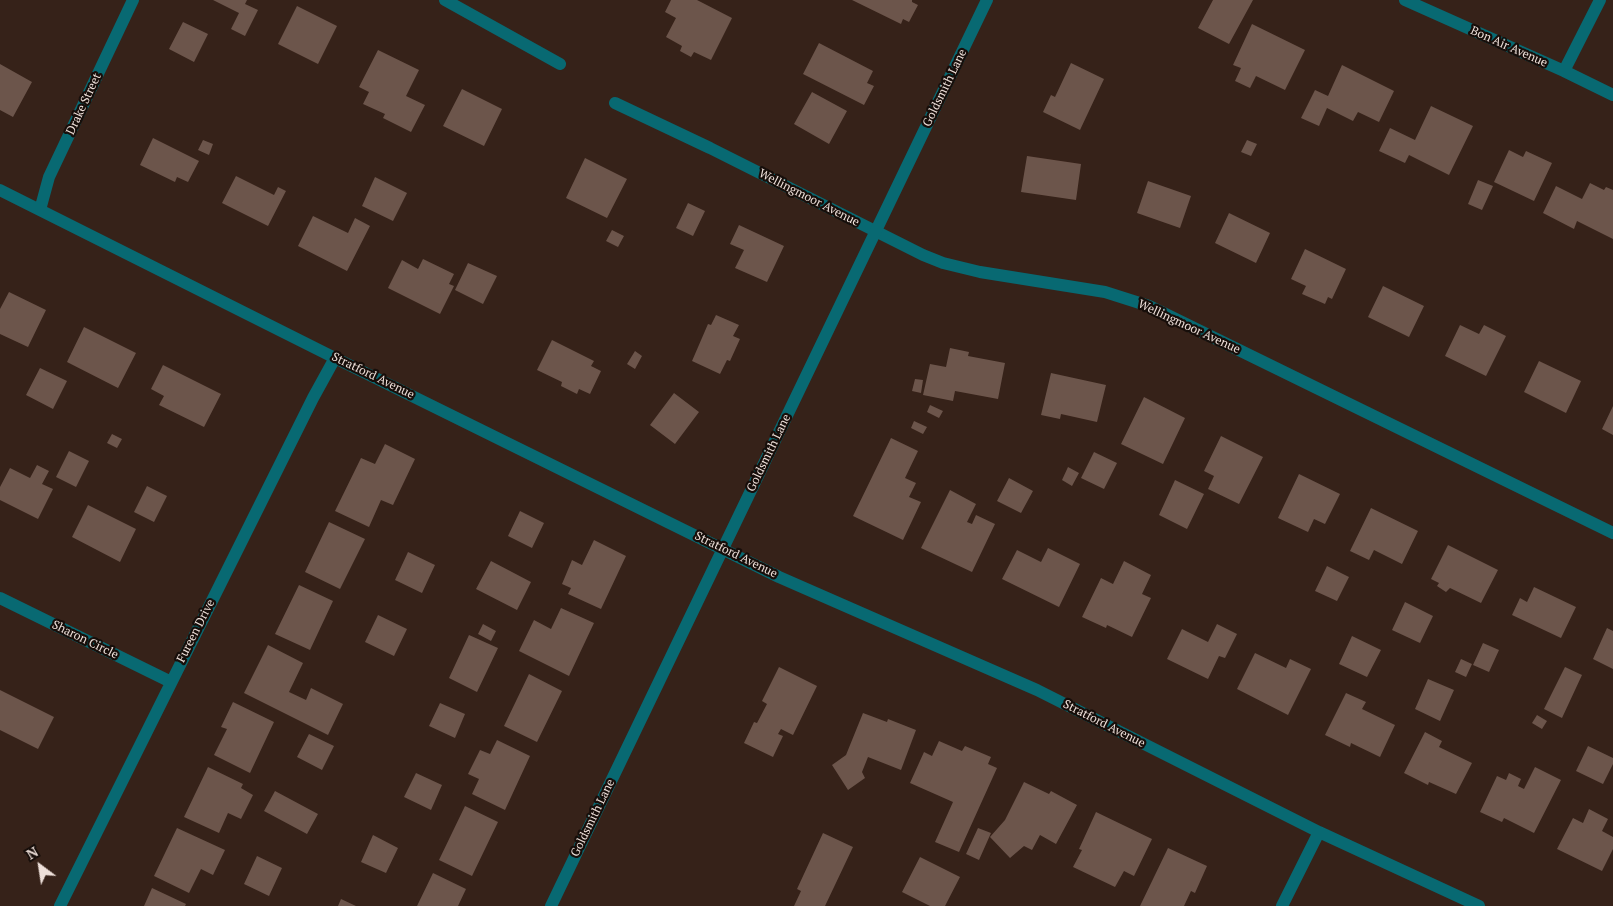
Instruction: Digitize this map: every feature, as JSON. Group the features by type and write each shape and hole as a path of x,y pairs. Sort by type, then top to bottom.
{"street":[{"name":"Drake Street","path":"40,210 50,177 133,0"},
{"path":"445,0 560,64"},
{"name":"Goldsmith Lane","path":"551,906 987,0"},
{"name":"Bon Air Avenue","path":"1405,0 1564,70 1613,95"},
{"path":"1564,70 1600,0"},
{"name":"Wellingmoor Avenue","path":"615,103 710,148 923,255 943,263 980,272 1105,292 1148,306 1613,533"},
{"name":"Stratford Avenue","path":"0,190 335,358 724,548 779,577 1037,690 1319,832 1479,906"},
{"name":"Fureen Drive","path":"60,906 313,398 335,358"},
{"name":"Sharon Circle","path":"0,598 171,682"},
{"path":"1282,906 1319,832"}],"building":[{"path":"213,0 247,0 245,4 258,10 245,36 231,29 239,13"},
{"path":"671,0 697,0 732,18 711,60 694,52 691,57 680,51 682,46 666,37 676,18 665,12"},
{"path":"852,0 912,0 912,2 918,5 909,22 903,19 901,24"},
{"path":"1213,0 1253,0 1229,44 1198,28"},
{"path":"297,6 337,26 318,64 278,44"},
{"path":"183,22 208,34 194,62 169,49"},
{"path":"1252,24 1305,50 1285,90 1256,76 1250,88 1235,81 1241,68 1233,65"},
{"path":"819,43 873,71 867,83 874,86 864,105 803,74"},
{"path":"378,50 419,70 406,96 425,105 411,132 383,118 385,114 363,104 369,92 359,87"},
{"path":"1071,63 1104,79 1080,130 1043,112 1051,95 1055,97"},
{"path":"0,64 32,82 13,117 0,110"},
{"path":"1342,65 1394,91 1379,122 1358,112 1353,121 1327,108 1319,126 1301,118 1315,90 1328,96"},
{"path":"462,89 502,109 484,146 443,126"},
{"path":"812,92 847,111 829,144 794,124"},
{"path":"1431,106 1473,126 1449,175 1409,155 1405,163 1379,151 1390,128 1415,140"},
{"path":"153,138 199,161 188,182 177,177 175,182 140,165"},
{"path":"203,140 213,144 209,155 198,150"},
{"path":"1247,140 1257,144 1251,156 1241,152"},
{"path":"1509,150 1523,157 1526,151 1552,163 1534,201 1494,182"},
{"path":"1027,156 1081,164 1076,200 1021,192"},
{"path":"585,158 627,179 607,218 566,198"},
{"path":"236,176 274,195 278,187 286,191 268,226 222,203"},
{"path":"375,177 407,193 393,221 362,206"},
{"path":"1478,180 1493,186 1482,210 1468,204"},
{"path":"1148,181 1191,196 1180,228 1137,213"},
{"path":"1590,183 1604,190 1606,187 1613,190 1613,239 1577,221 1574,229 1543,213 1556,186 1582,199"},
{"path":"688,203 705,211 693,236 676,228"},
{"path":"1229,213 1270,233 1256,263 1215,243"},
{"path":"313,216 348,233 355,218 370,226 347,271 298,246"},
{"path":"739,225 784,246 767,282 735,268 744,250 730,244"},
{"path":"612,230 624,236 618,247 606,241"},
{"path":"1305,249 1346,269 1332,299 1328,297 1325,304 1302,294 1306,286 1291,279"},
{"path":"423,259 454,274 449,284 454,286 440,314 388,288 402,260 418,269"},
{"path":"468,263 497,276 483,304 455,290"},
{"path":"1383,286 1424,306 1409,337 1368,317"},
{"path":"9,292 46,310 28,347 0,334 0,309"},
{"path":"716,315 739,325 733,336 740,339 730,361 727,360 720,374 692,361 708,324 711,325"},
{"path":"1460,325 1479,334 1484,325 1506,336 1486,376 1445,356"},
{"path":"84,327 136,353 118,388 67,362"},
{"path":"552,340 594,361 591,366 601,371 590,394 579,389 577,394 561,386 562,382 537,370"},
{"path":"950,348 969,352 968,356 1005,363 998,399 955,391 953,401 923,395 930,364 946,367"},
{"path":"635,351 642,356 635,369 627,364"},
{"path":"1539,361 1581,381 1566,413 1524,392"},
{"path":"163,365 221,394 204,427 159,405 164,396 151,389"},
{"path":"40,368 67,381 53,409 26,395"},
{"path":"1051,373 1106,385 1097,422 1061,414 1060,419 1041,415"},
{"path":"915,379 923,380 921,393 912,391"},
{"path":"674,393 699,412 675,444 650,425"},
{"path":"1144,397 1185,418 1163,464 1121,444"},
{"path":"930,405 943,411 939,418 927,412"},
{"path":"1613,406 1613,435 1602,429"},
{"path":"914,421 927,427 923,434 911,428"},
{"path":"112,434 122,439 117,448 107,443"},
{"path":"1221,436 1263,457 1239,504 1208,489 1214,476 1204,471"},
{"path":"891,438 918,451 905,478 916,483 909,497 921,502 903,540 853,516"},
{"path":"385,444 415,459 393,505 381,500 369,527 335,511 361,458 375,464"},
{"path":"69,451 89,461 76,487 56,477"},
{"path":"1094,452 1117,463 1104,489 1081,478"},
{"path":"37,465 49,471 42,484 53,489 38,519 0,500 0,487 10,468 30,478"},
{"path":"1068,467 1079,473 1072,486 1062,480"},
{"path":"1299,474 1340,494 1325,524 1314,519 1308,532 1278,518"},
{"path":"1009,478 1033,491 1021,513 997,501"},
{"path":"1175,480 1204,494 1187,529 1159,515"},
{"path":"147,486 167,496 154,522 134,512"},
{"path":"950,490 976,504 967,522 972,524 976,515 995,524 972,572 921,548"},
{"path":"88,505 136,529 120,562 72,537"},
{"path":"1371,508 1418,531 1402,564 1374,550 1369,560 1350,551"},
{"path":"520,511 544,523 532,548 508,536"},
{"path":"329,522 365,539 340,589 305,572"},
{"path":"594,540 626,556 601,609 568,594 571,588 562,584 572,560 582,565"},
{"path":"1448,545 1498,570 1481,603 1450,588 1446,592 1437,586 1439,583 1431,579"},
{"path":"1048,548 1080,564 1059,607 1002,579 1017,550 1041,562"},
{"path":"408,552 435,565 422,593 395,580"},
{"path":"491,561 531,582 517,610 476,589"},
{"path":"1124,561 1151,575 1142,594 1151,598 1132,637 1107,625 1106,628 1082,617 1101,578 1113,584"},
{"path":"1327,566 1349,577 1337,601 1315,591"},
{"path":"299,585 333,601 310,650 275,634"},
{"path":"1534,587 1576,607 1561,638 1512,615 1520,598 1527,602"},
{"path":"1405,602 1433,616 1420,643 1392,630"},
{"path":"561,608 594,623 569,676 519,651 534,620 551,629"},
{"path":"378,615 407,629 394,656 365,642"},
{"path":"483,624 496,631 491,641 478,634"},
{"path":"1217,624 1237,634 1225,658 1219,656 1208,679 1167,659 1182,629 1208,642"},
{"path":"1607,628 1613,631 1613,669 1593,659"},
{"path":"469,635 498,648 477,692 449,678"},
{"path":"1352,636 1381,650 1367,677 1339,664"},
{"path":"1483,643 1499,650 1489,672 1473,665"},
{"path":"268,645 303,663 289,692 306,700 311,688 343,704 328,735 244,693"},
{"path":"1255,653 1286,668 1290,659 1311,669 1288,715 1237,689"},
{"path":"1461,659 1472,664 1466,677 1455,672"},
{"path":"779,667 817,686 793,735 781,729 778,734 783,736 773,757 744,743 754,722 757,723 767,704 762,701"},
{"path":"1565,667 1582,675 1562,718 1544,709"},
{"path":"529,674 562,691 537,742 504,726"},
{"path":"1428,679 1454,690 1440,721 1415,709"},
{"path":"0,690 54,717 38,749 0,730"},
{"path":"1346,693 1366,702 1362,709 1395,725 1380,757 1351,743 1350,747 1325,735"},
{"path":"233,702 274,722 250,773 214,755 227,729 221,727"},
{"path":"440,703 465,714 455,738 429,726"},
{"path":"863,713 887,722 888,719 916,730 901,770 868,757 862,772 865,778 848,790 832,765 846,755"},
{"path":"1537,715 1547,721 1542,729 1532,723"},
{"path":"1425,732 1442,741 1439,747 1472,763 1456,794 1429,782 1428,785 1404,773"},
{"path":"309,734 334,746 322,770 297,757"},
{"path":"497,740 530,756 505,810 472,794 479,779 468,774 480,750 490,754"},
{"path":"939,741 962,751 965,746 991,757 988,764 997,768 959,852 935,842 953,802 910,783 924,752 932,756"},
{"path":"1588,746 1613,758 1613,764 1603,784 1576,771"},
{"path":"208,767 243,784 241,788 253,795 241,819 228,813 219,833 184,817"},
{"path":"1535,767 1561,780 1534,833 1504,818 1502,822 1480,812 1497,776 1506,780 1509,773 1521,779 1518,786 1524,789"},
{"path":"416,773 442,785 431,810 404,797"},
{"path":"1024,782 1049,794 1051,791 1077,805 1056,844 1040,835 1032,850 1024,846 1010,858 990,837 1005,820"},
{"path":"275,791 318,814 307,834 264,811"},
{"path":"465,806 498,822 472,876 439,860"},
{"path":"1589,809 1608,819 1602,831 1613,837 1613,849 1602,871 1557,849 1573,818 1583,823"},
{"path":"1096,812 1152,839 1134,876 1124,871 1115,887 1073,867 1082,850 1079,849"},
{"path":"177,828 225,850 213,875 201,869 189,893 154,876"},
{"path":"978,828 991,833 979,860 966,854"},
{"path":"823,833 853,847 825,906 794,906 801,891 797,889"},
{"path":"373,835 398,848 386,873 361,862"},
{"path":"1168,848 1207,866 1195,893 1191,891 1184,906 1140,906"},
{"path":"257,856 282,868 269,896 244,884"},
{"path":"920,857 960,877 945,906 930,906 902,892"},
{"path":"433,873 466,889 458,906 417,906"},
{"path":"152,888 186,904 185,906 144,906"},
{"path":"341,899 356,906 338,906"}]}
